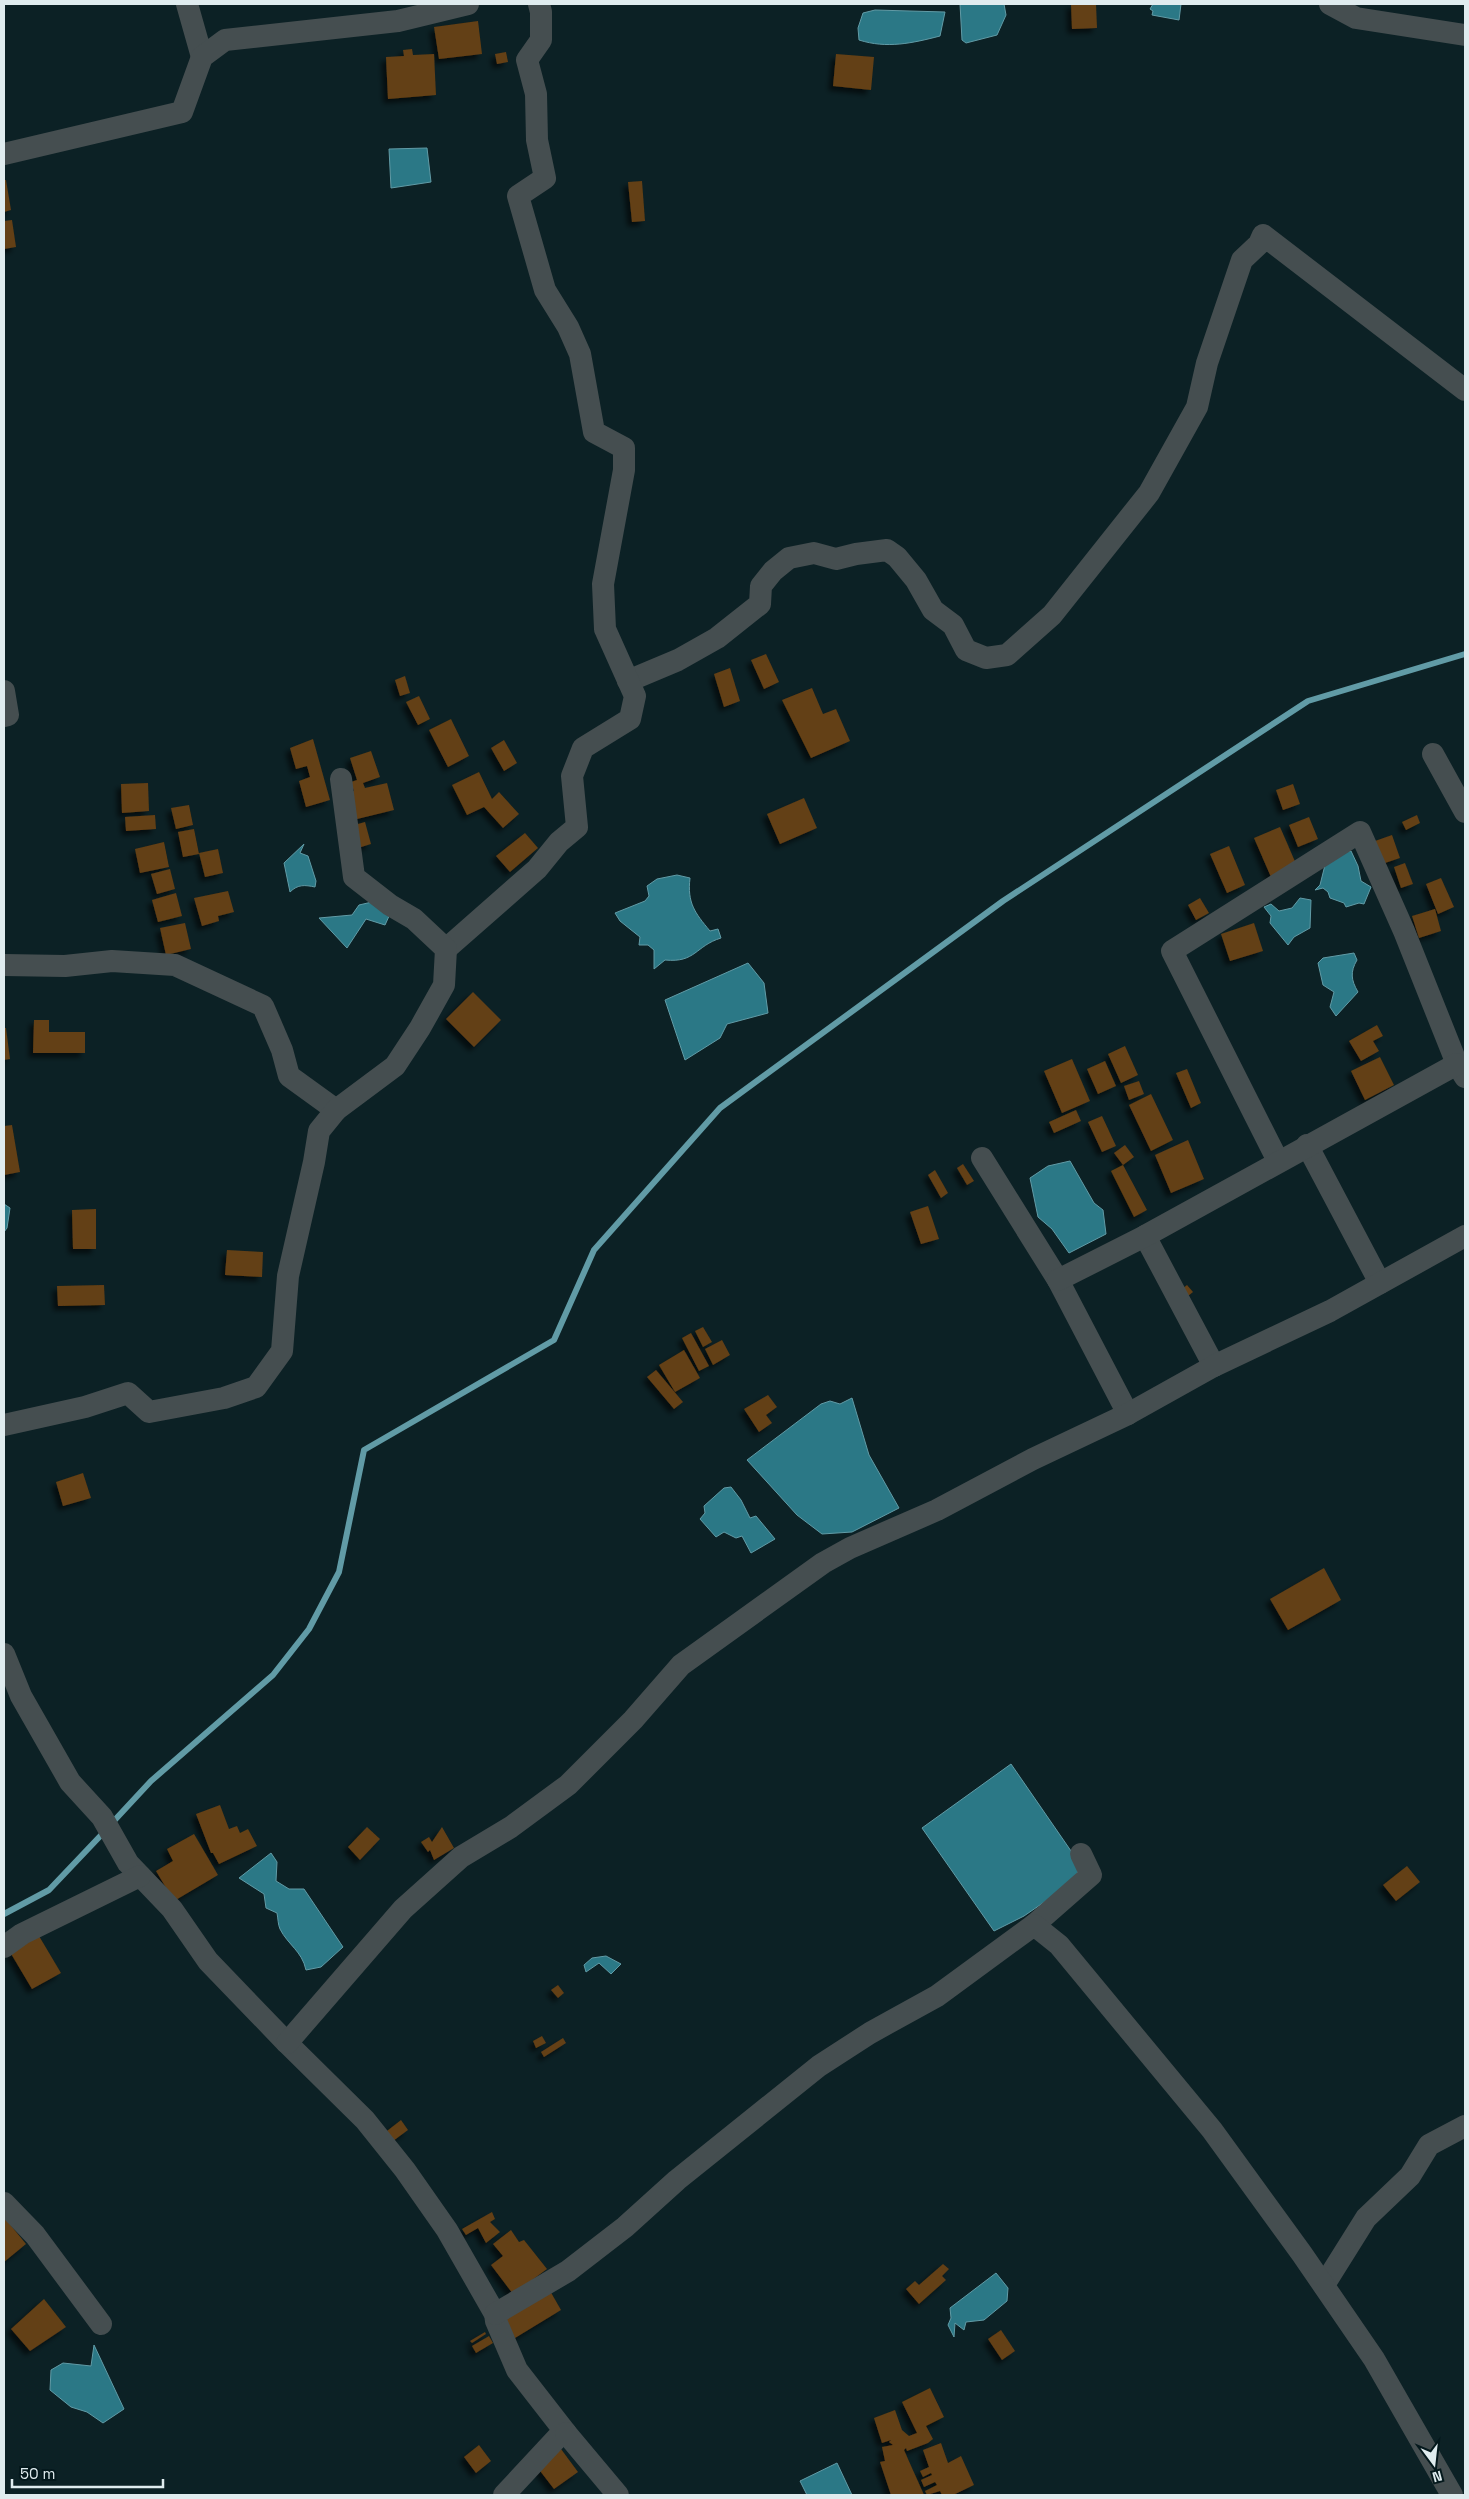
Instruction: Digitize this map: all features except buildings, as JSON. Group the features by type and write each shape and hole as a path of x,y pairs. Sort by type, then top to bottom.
{"street":[{"path":"187,4 202,57"},
{"path":"4,154 182,112 202,57 225,40 398,21 468,4"},
{"path":"4,1425 85,1407 128,1393 149,1412 224,1398 256,1387 282,1351 288,1276 319,1131 336,1110 395,1066 420,1028 444,985 446,949 537,869 559,842 577,827 572,776 583,748 630,719 635,696 605,629 603,584 624,470 624,448 594,432 580,354 568,327 545,290 518,196 545,178 537,140 536,94 527,60 541,40 541,12 539,4"},
{"path":"1330,4 1356,18 1465,35"},
{"path":"628,681 678,660 717,638 760,604 762,586 773,571 789,558 814,553 836,559 887,550 897,557 916,580 933,610 953,626 966,650 986,658 1007,655 1052,615 1149,493 1198,408 1207,363 1242,260 1259,244 1263,235 1465,390"},
{"path":"4,691 8,715 4,716"},
{"path":"1434,754 1465,812"},
{"path":"341,779 354,877 390,905 414,919 446,949"},
{"path":"1058,1280 1145,1236 1307,1145 1461,1071 1404,931 1360,832 1172,952 1278,1161"},
{"path":"4,966 65,966 112,961 175,965 263,1006 282,1050 289,1076 336,1110"},
{"path":"1307,1145 1380,1283"},
{"path":"982,1158 1058,1280 1128,1414"},
{"path":"1145,1236 1214,1366"},
{"path":"287,2044 403,1909 461,1857 510,1827 568,1785 634,1720 681,1665 743,1618 823,1563 850,1548 936,1510 1033,1459 1128,1414 1214,1366 1330,1311 1465,1236"},
{"path":"4,1654 21,1696 70,1782 102,1817 128,1864 172,1909 208,1961 287,2044 366,2120 405,2170 447,2230 495,2314 496,2321 517,2370 618,2495"},
{"path":"495,2314 568,2271 625,2227 677,2180 819,2066 870,2033 937,1996 1034,1925 1091,1875 1082,1854"},
{"path":"4,1947 22,1934 140,1876"},
{"path":"1034,1925 1059,1945 1212,2130 1324,2285 1374,2359 1452,2495"},
{"path":"1324,2285 1366,2218 1410,2176 1429,2145 1465,2126"},
{"path":"4,2203 35,2235 101,2324"},
{"path":"504,2495 557,2438 566,2433"}],"water":[{"path":"960,4 1004,4 1006,15 997,35 966,43 962,40"},
{"path":"1153,4 1181,4 1179,20 1152,15 1153,11 1150,9"},
{"path":"875,10 945,12 940,36 910,43 890,45 859,40 858,28 863,13"},
{"path":"427,148 431,182 391,188 389,149"},
{"path":"304,844 300,853 308,856 316,881 315,887 302,886 290,892 284,863"},
{"path":"1345,851 1351,851 1358,866 1361,881 1371,887 1364,904 1359,903 1346,907 1344,903 1330,898 1328,892 1323,888 1315,890 1320,885 1325,865"},
{"path":"677,875 690,878 689,887 693,907 710,931 718,929 721,938 712,941 683,959 665,960 654,969 654,950 648,945 639,945 640,937 620,921 615,913 645,901 649,896 647,886 657,879"},
{"path":"1300,898 1311,900 1310,928 1294,937 1288,945 1270,923 1271,916 1264,907 1271,904 1279,911 1292,908"},
{"path":"372,902 390,914 385,925 366,919 347,948 319,918 352,915 359,905"},
{"path":"1354,953 1357,960 1352,976 1358,992 1336,1016 1330,1007 1334,992 1323,985 1318,963 1323,958"},
{"path":"748,963 764,983 768,1013 727,1024 720,1038 685,1060 665,1000"},
{"path":"1070,1161 1094,1203 1103,1210 1106,1234 1069,1253 1052,1229 1038,1217 1030,1178 1048,1166"},
{"path":"4,1204 10,1208 7,1228 4,1232"},
{"path":"852,1398 869,1455 899,1508 852,1532 822,1534 797,1515 747,1460 821,1404 830,1401 840,1404"},
{"path":"731,1487 741,1500 750,1518 756,1516 775,1539 751,1553 742,1536 736,1538 724,1532 716,1537 700,1519 705,1513 704,1506 724,1488"},
{"path":"1011,1764 1080,1864 1075,1881 1024,1916 994,1931 922,1828"},
{"path":"271,1853 277,1862 276,1881 289,1889 304,1889 343,1947 321,1967 306,1970 298,1953 280,1929 277,1913 266,1908 264,1894 239,1878"},
{"path":"606,1956 621,1964 611,1974 599,1963 586,1972 584,1965 592,1958"},
{"path":"996,2273 1008,2288 1007,2301 984,2320 966,2322 964,2330 955,2323 954,2337 948,2325 951,2318 950,2308"},
{"path":"94,2345 124,2409 103,2423 87,2412 71,2407 50,2390 51,2370 63,2363 91,2366"},
{"path":"837,2463 852,2495 807,2495 800,2481"}],"waterway":[{"path":"112,1823 151,1781 273,1675 309,1629 339,1572 364,1450 554,1340 594,1250 720,1108 1003,901 1308,701 1465,654"},
{"path":"4,1914 49,1890 105,1831"}]}
